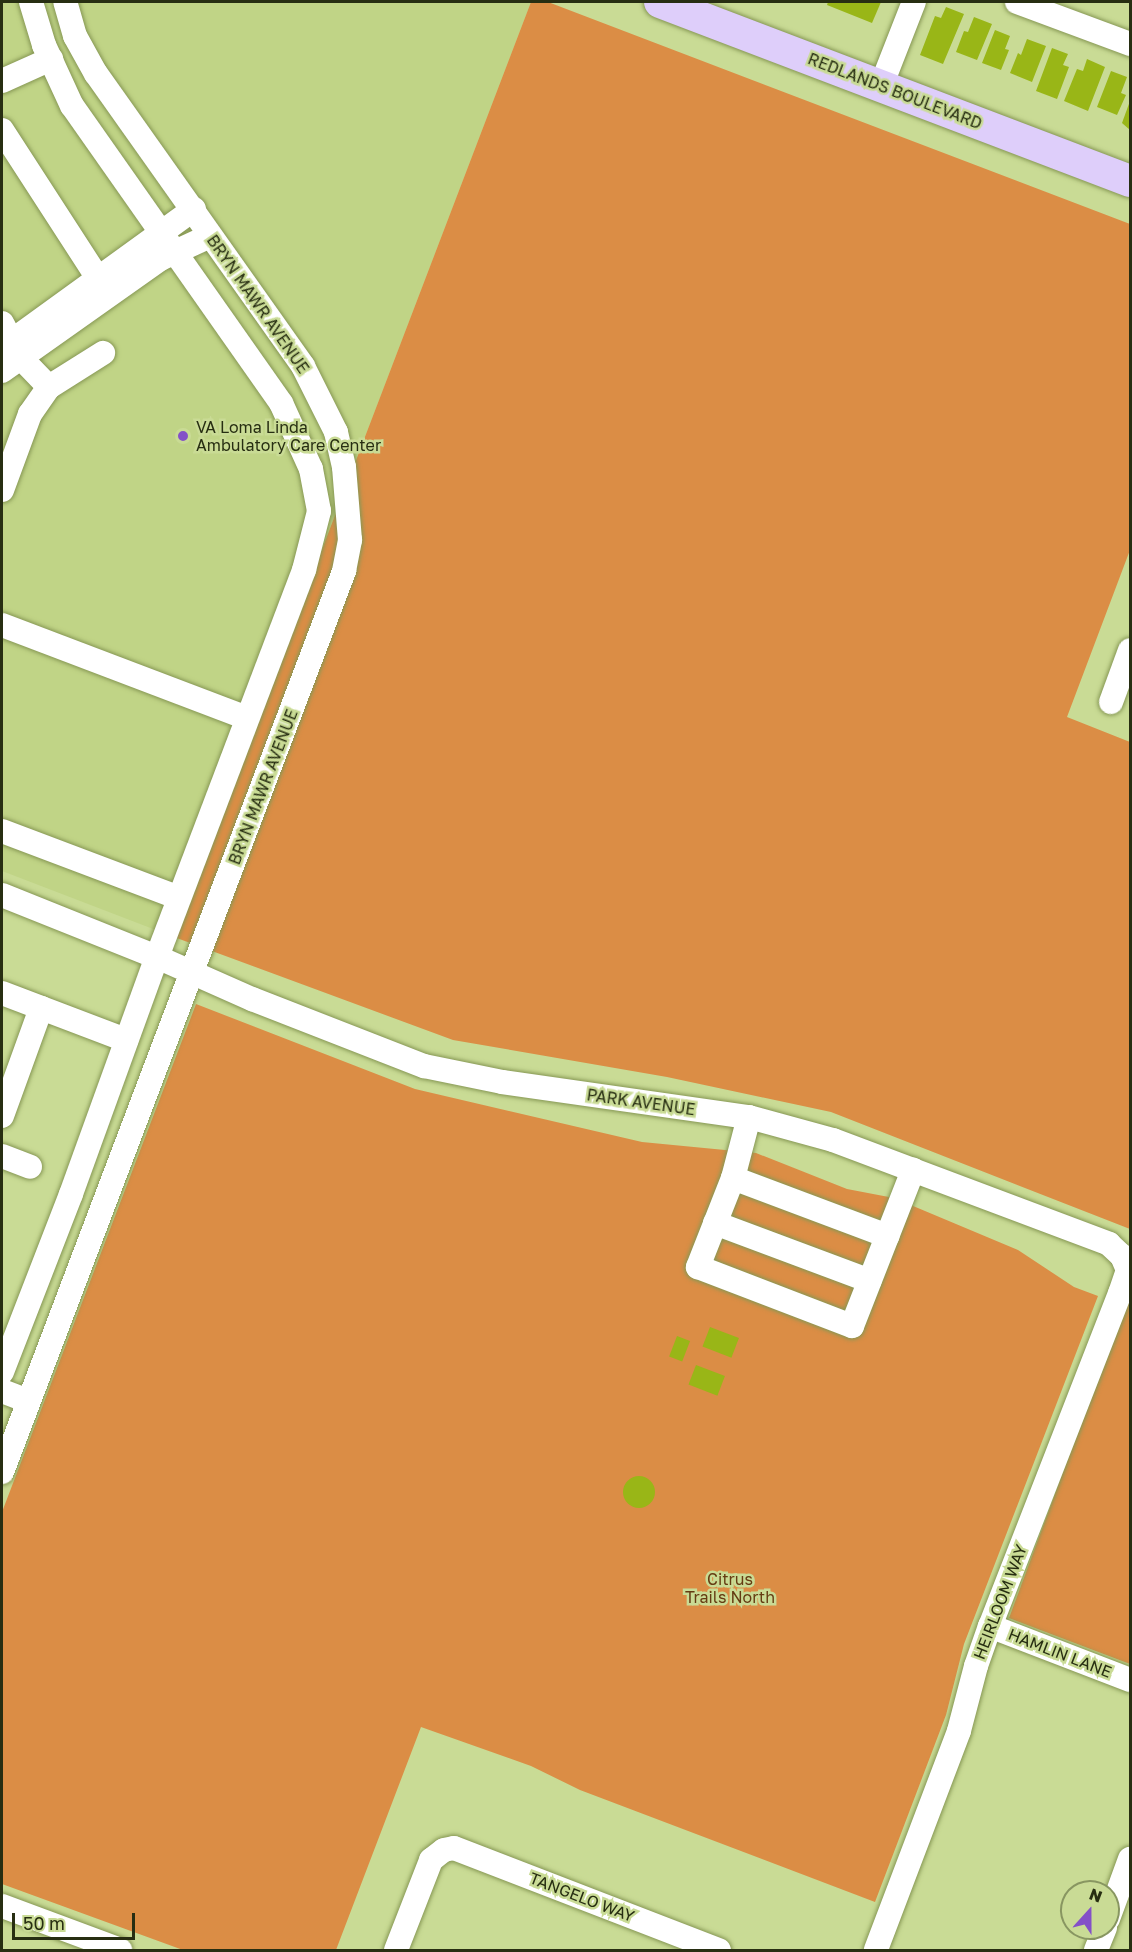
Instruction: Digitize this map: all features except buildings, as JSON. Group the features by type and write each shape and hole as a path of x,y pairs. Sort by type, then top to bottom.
{"main road":[{"name":"REDLANDS BOULEVARD","path":"660,2 1131,181"}],"street":[{"path":"2,1372 71,1194 179,898 304,570 319,511 311,469 281,403 72,106 47,52 31,2"},
{"name":"BRYN MAWR AVENUE","path":"2,1472 344,570 350,540 344,467 336,432 303,366 83,55 65,2"},
{"path":"881,86 914,2"},
{"path":"1017,2 1131,44"},
{"path":"2,63 47,52"},
{"path":"2,81 47,52"},
{"path":"2,130 103,286"},
{"path":"103,286 161,232 194,209"},
{"path":"49,387 7,348 103,286 210,236"},
{"path":"2,490 30,414 49,387 103,353"},
{"path":"2,625 247,718"},
{"path":"1111,702 1131,651"},
{"path":"2,831 179,898"},
{"name":"PARK AVENUE","path":"2,895 424,1066 502,1082 749,1117 834,1140 1109,1244 1122,1256"},
{"path":"2,993 126,1040"},
{"path":"2,1116 41,1008"},
{"path":"749,1117 733,1178 698,1268 852,1326 913,1170"},
{"path":"2,1156 30,1167"},
{"path":"733,1178 887,1236"},
{"path":"716,1223 870,1281"},
{"name":"HEIRLOOM WAY","path":"876,1950 959,1731 976,1666 990,1626 1120,1293 1128,1270 1122,1256"},
{"path":"2,1391 28,1401"},
{"name":"HAMLIN LANE","path":"990,1626 1131,1680"},
{"name":"TANGELO WAY","path":"396,1950 431,1860 444,1850 454,1848 719,1950"},
{"path":"1120,1888 1131,1859"},
{"path":"2,1906 120,1950"}],"shaded area":[{"name":"VA Loma Linda Ambulatory Care Center","path":"2,2 531,2 174,937 2,871"}],"green space":[{"path":"531,2 548,2 1130,224 1130,550 1067,717 1130,742 1130,1229 831,1112 667,1077 453,1040 174,937"},
{"name":"Citrus Trails North","path":"196,1004 415,1089 642,1142 756,1153 847,1189 894,1198 1018,1250 1074,1287 1098,1296 964,1644 946,1715 875,1902 580,1790 531,1766 421,1727 336,1950 183,1950 2,1884 2,1512"},
{"path":"1130,1292 1130,1664 1009,1618"}],"place":[{"name":"VA Loma Linda Ambulatory Care Center","path":"183,436"}]}
